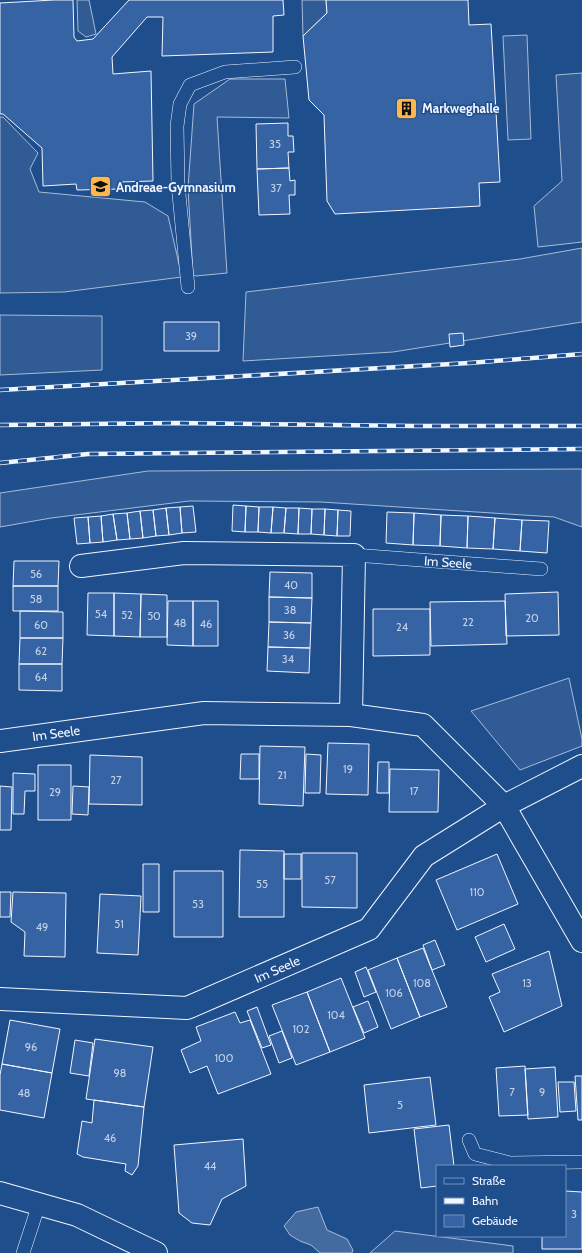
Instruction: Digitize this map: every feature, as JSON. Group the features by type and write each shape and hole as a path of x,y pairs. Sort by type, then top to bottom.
{"street":[{"name":"Im Seele","path":"81,566 184,553 354,555"},
{"path":"351,715 354,555"},
{"name":"Im Seele","path":"0,741 204,713 351,715 423,725 504,806 582,941"},
{"path":"504,806 582,766"},
{"name":"Im Seele","path":"0,999 187,1008 369,929 424,856 504,806"},
{"path":"0,1193 77,1215 156,1253"}],"lane":[{"path":"188,287 178,184 177,126 180,104 190,85 225,72 294,67"},
{"name":"Im Seele","path":"354,555 542,568"},
{"path":"469,1140 475,1154 510,1163 582,1162"},
{"path":"23,1253 39,1204"}],"shaded area":[{"path":"77,0 89,0 96,34 86,37 78,31"},
{"path":"302,0 326,0 327,13 303,36"},
{"path":"527,35 531,139 508,140 503,36"},
{"path":"582,73 582,242 538,247 534,206 562,181 556,75"},
{"path":"230,79 285,79 289,118 217,117 227,273 196,276 193,275 188,188 194,104"},
{"path":"0,117 3,117 38,153 30,169 39,192 145,202 168,216 182,277 64,292 0,293"},
{"path":"582,248 582,322 393,352 243,361 246,292 520,259"},
{"path":"0,315 102,316 102,370 0,375"},
{"path":"582,469 582,527 554,517 321,502 189,501 51,518 0,527 0,493 148,471"},
{"path":"569,678 582,739 582,746 520,770 471,711"},
{"path":"318,1207 327,1230 347,1239 353,1250 352,1253 320,1253 311,1245 290,1235 284,1226 296,1212"},
{"path":"395,1231 513,1246 513,1253 370,1253"}],"building":[{"path":"73,0 74,37 77,41 93,39 129,0 283,0 284,15 273,16 273,52 162,56 163,17 147,17 112,57 113,74 151,71 153,181 120,182 120,189 77,190 76,184 43,186 42,148 3,114 0,114 0,3"},
{"name":"Markweghalle","path":"326,0 468,0 469,25 491,24 500,182 479,183 480,206 335,214 327,201 324,115 309,100 303,36 327,13"},
{"path":"288,123 288,136 293,136 294,152 288,152 289,168 257,169 256,124"},
{"path":"289,168 290,181 295,180 295,195 289,195 290,214 259,215 257,169"},
{"path":"164,322 219,322 219,351 164,351"},
{"path":"463,333 464,345 450,347 449,334"},
{"path":"233,505 246,506 245,532 232,531"},
{"path":"193,506 196,532 182,533 180,507"},
{"path":"246,506 259,507 258,532 245,532"},
{"path":"180,507 182,533 169,535 166,508"},
{"path":"259,507 273,507 271,533 258,532"},
{"path":"273,507 286,508 284,533 271,533"},
{"path":"166,508 169,535 156,536 153,510"},
{"path":"286,508 299,508 298,534 284,533"},
{"path":"299,508 312,509 311,534 298,534"},
{"path":"312,509 325,509 324,535 311,534"},
{"path":"325,509 338,510 337,536 324,535"},
{"path":"153,510 156,536 143,538 140,511"},
{"path":"338,510 351,511 350,536 337,536"},
{"path":"140,511 143,538 130,539 127,513"},
{"path":"387,512 414,513 413,545 386,543"},
{"path":"127,513 130,539 117,540 113,514"},
{"path":"414,513 441,515 440,546 413,545"},
{"path":"113,514 117,540 103,542 101,516"},
{"path":"441,515 468,516 467,548 440,546"},
{"path":"101,516 103,542 90,543 88,517"},
{"path":"468,516 495,518 493,549 467,548"},
{"path":"88,517 90,543 77,544 74,518"},
{"path":"495,518 522,520 520,551 493,549"},
{"path":"522,520 549,521 547,553 520,551"},
{"path":"14,561 59,561 58,586 13,586"},
{"path":"270,572 312,573 312,598 269,597"},
{"path":"13,586 58,586 58,611 13,611"},
{"path":"558,592 559,635 506,636 505,594"},
{"path":"88,593 114,593 114,636 87,635"},
{"path":"114,593 141,594 140,637 114,636"},
{"path":"141,594 167,595 167,637 140,637"},
{"path":"269,597 312,598 311,623 269,622"},
{"path":"168,601 193,601 193,646 167,645"},
{"path":"193,601 218,601 218,646 193,646"},
{"path":"505,601 507,644 431,646 430,602"},
{"path":"373,609 430,609 430,655 373,656"},
{"path":"20,611 63,612 63,638 20,638"},
{"path":"269,622 311,623 310,648 268,647"},
{"path":"20,638 63,638 62,664 19,664"},
{"path":"268,647 310,648 309,673 267,671"},
{"path":"19,664 62,664 62,691 19,690"},
{"path":"328,743 369,744 368,795 326,794"},
{"path":"260,746 305,747 303,806 259,804"},
{"path":"241,754 259,754 259,779 240,779"},
{"path":"306,754 321,755 320,793 305,793"},
{"path":"90,755 142,757 142,805 89,804"},
{"path":"378,762 389,762 389,793 377,793"},
{"path":"38,765 71,765 71,820 38,820"},
{"path":"390,769 439,770 438,812 389,812"},
{"path":"13,773 35,774 35,791 25,791 24,814 13,814"},
{"path":"0,786 12,787 11,830 0,830"},
{"path":"73,786 89,787 88,815 72,814"},
{"path":"240,850 284,851 284,917 239,917"},
{"path":"302,853 357,853 357,908 302,907"},
{"path":"284,854 301,854 301,879 284,879"},
{"path":"497,854 518,904 457,930 436,880"},
{"path":"143,864 159,864 159,912 143,912"},
{"path":"174,871 223,871 223,937 174,937"},
{"path":"0,892 11,892 10,917 0,917"},
{"path":"13,892 66,893 65,957 24,956 25,932 11,922"},
{"path":"100,894 141,896 138,955 97,953"},
{"path":"504,924 515,949 486,962 475,937"},
{"path":"435,940 445,965 432,970 423,945"},
{"path":"423,948 447,1007 420,1017 397,958"},
{"path":"549,951 562,1006 504,1032 489,997 500,992 492,974"},
{"path":"397,958 420,1017 391,1029 368,970"},
{"path":"366,967 376,992 364,997 355,972"},
{"path":"341,978 365,1038 330,1052 307,992"},
{"path":"307,992 330,1052 296,1065 272,1005"},
{"path":"368,1001 378,1027 364,1033 353,1007"},
{"path":"257,1007 271,1045 262,1048 247,1011"},
{"path":"235,1012 240,1023 250,1020 271,1074 218,1094 207,1066 190,1073 181,1050 201,1041 196,1027"},
{"path":"10,1020 60,1029 52,1073 2,1064"},
{"path":"282,1031 292,1058 279,1063 269,1036"},
{"path":"95,1039 153,1047 144,1107 86,1099"},
{"path":"75,1040 93,1043 89,1076 70,1073"},
{"path":"2,1064 52,1073 44,1118 0,1110 0,1075"},
{"path":"525,1066 528,1115 499,1116 496,1068"},
{"path":"555,1067 558,1117 528,1119 525,1069"},
{"path":"575,1076 582,1076 582,1120 578,1120"},
{"path":"430,1077 436,1125 369,1133 364,1085"},
{"path":"558,1082 574,1082 576,1111 560,1112"},
{"path":"94,1100 144,1107 138,1166 132,1175 125,1171 126,1164 83,1157 77,1154 82,1121 92,1123"},
{"path":"449,1125 454,1165 436,1165 436,1186 421,1188 414,1129"},
{"path":"243,1139 246,1186 222,1199 210,1225 192,1223 179,1213 174,1145"},
{"path":"566,1191 582,1192 582,1249 542,1249 542,1237 566,1237"}],"railway":[{"path":"0,390 469,363 582,354"},
{"path":"0,425 178,423 415,426 582,426"},
{"path":"0,463 88,454 582,449"}],"place":[{"name":"Markweghalle","path":"406,108"},
{"name":"Andreae-Gymnasium","path":"101,187"}]}
